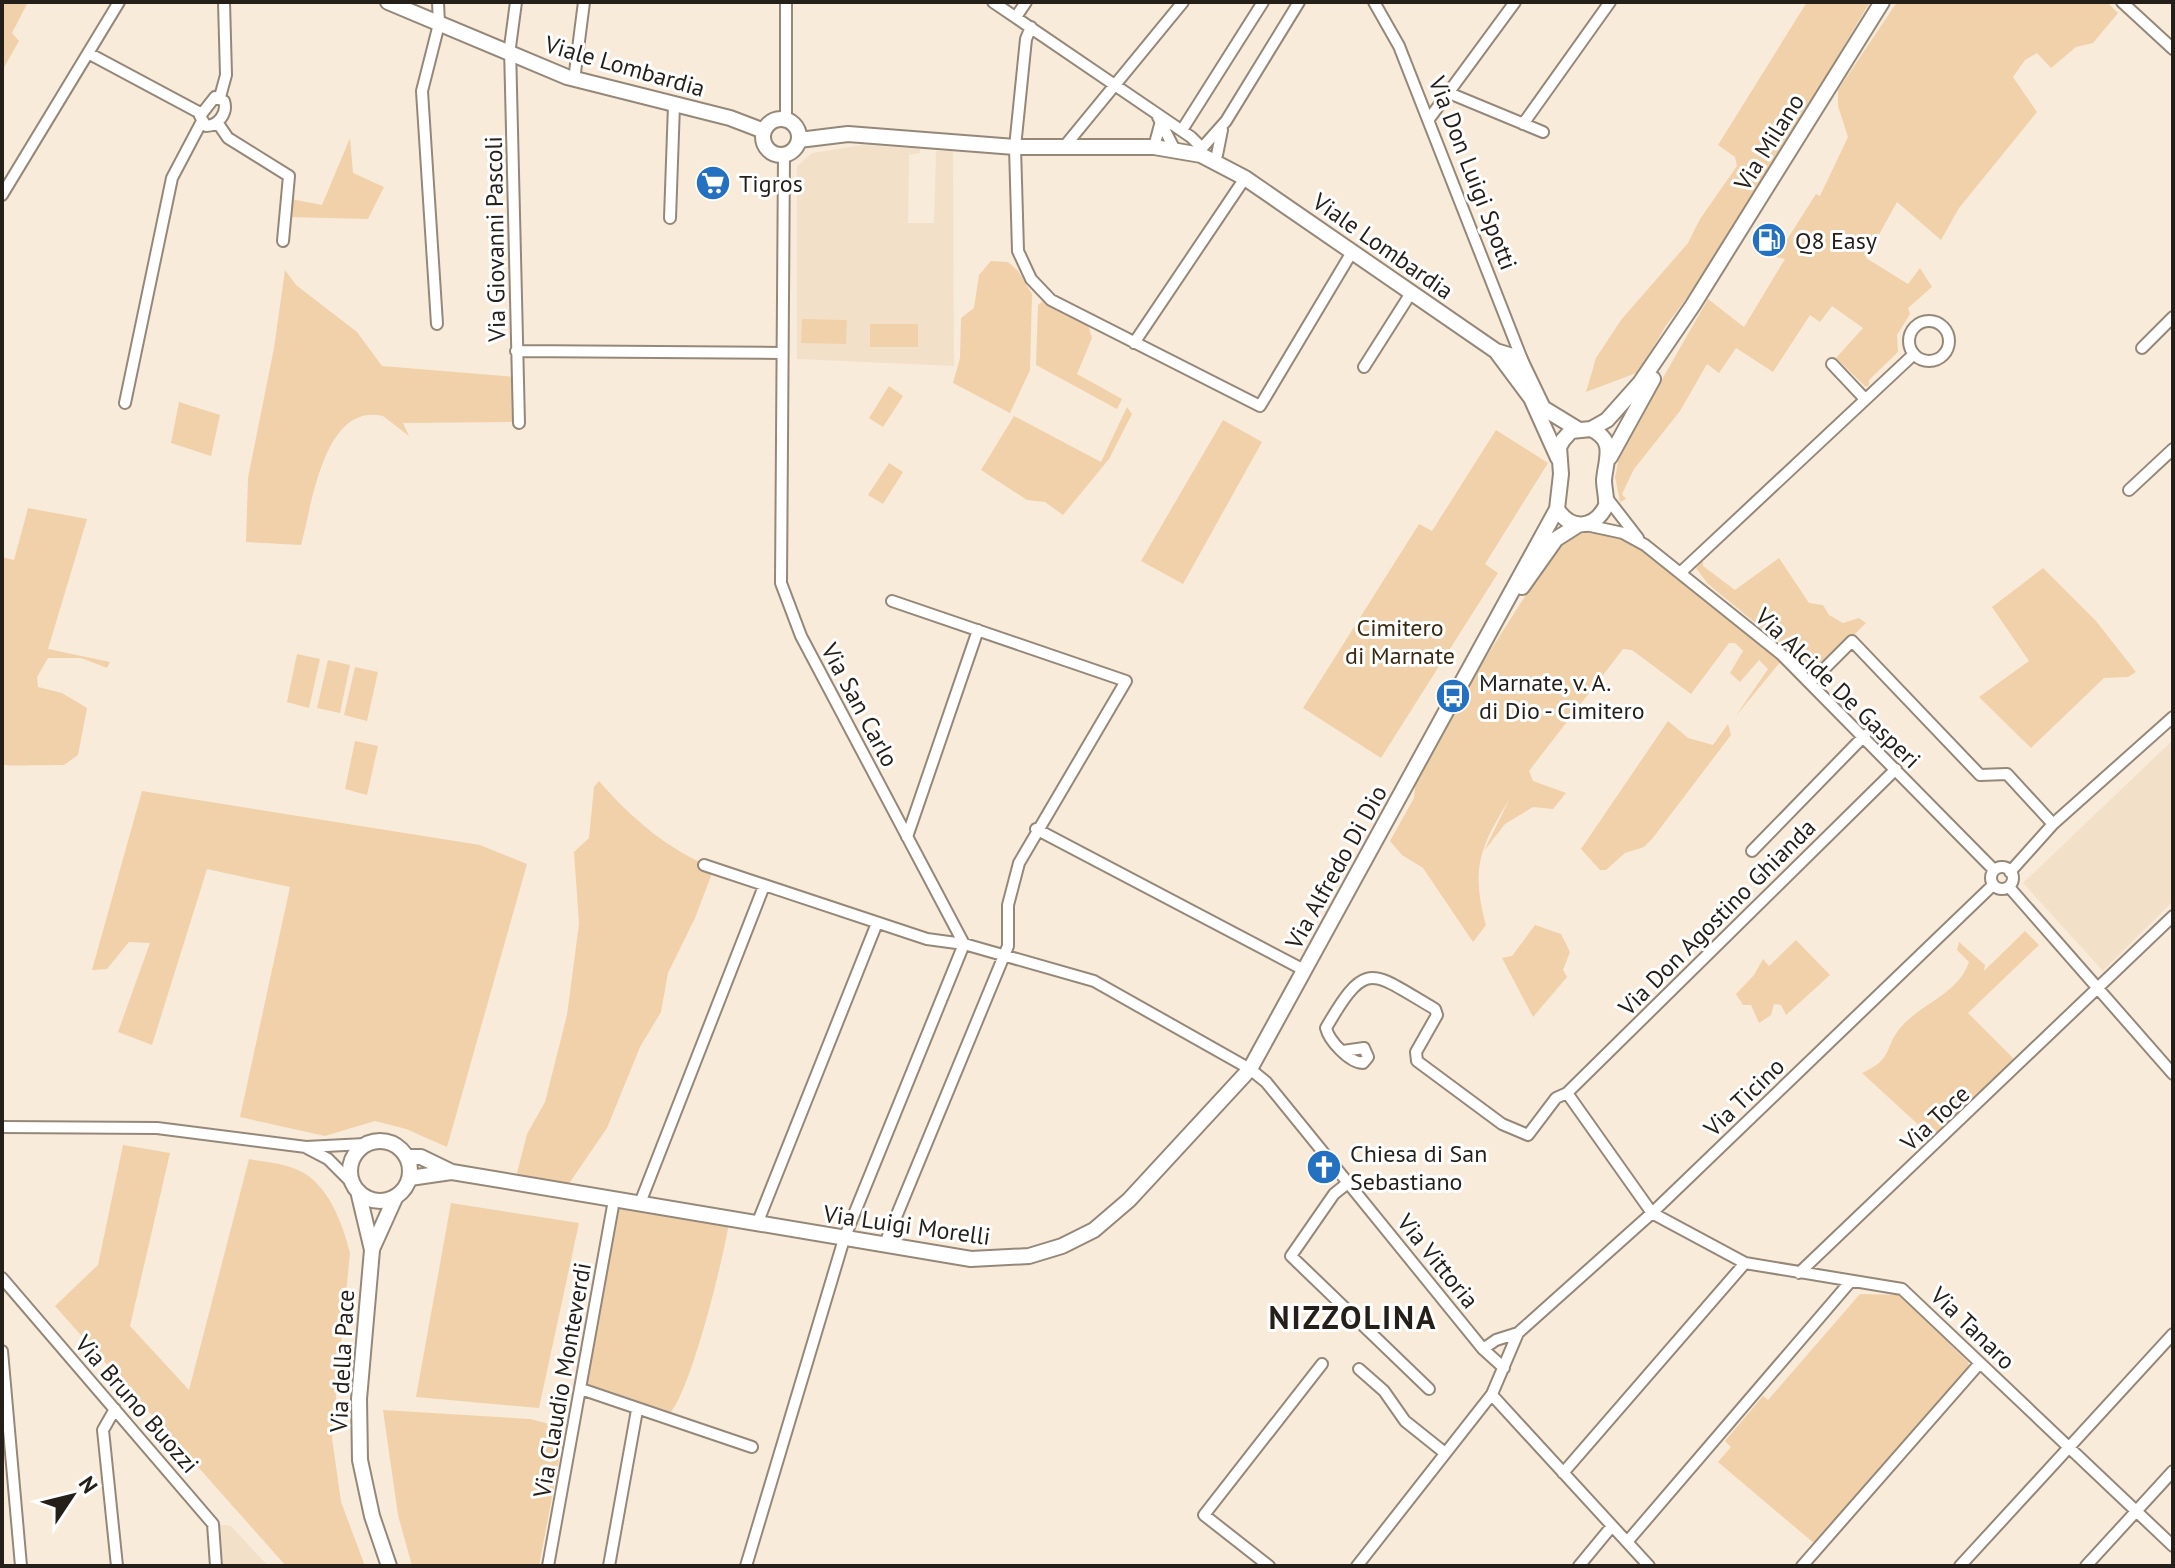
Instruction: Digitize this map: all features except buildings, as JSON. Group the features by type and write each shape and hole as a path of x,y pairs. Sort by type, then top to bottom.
{"main road":[{"name":"Viale Lombardia","path":"388,2 574,80 730,118 764,131 768,150 784,155"},
{"name":"Via Milano","path":"1558,458 1563,440 1624,403 1693,305 1882,2"},
{"path":"764,131 771,122 786,120 795,127 799,140 792,151 784,155"},
{"name":"Viale Lombardia","path":"799,140 848,134 1015,147 1202,148 1217,155 1245,178 1496,351 1513,355 1520,369"},
{"name":"Viale Lombardia","path":"1174,147 1201,155 1245,178"},
{"name":"Via Milano","path":"1610,457 1693,305"},
{"name":"Via Don Luigi Spotti","path":"1520,369 1543,408 1585,429"},
{"name":"Via Don Luigi Spotti","path":"1520,369 1558,458"},
{"path":"1585,429 1604,438 1610,457 1605,476 1607,498"},
{"path":"1558,458 1561,474 1557,509 1569,522 1582,525"},
{"name":"Via Alfredo Di Dio","path":"1459,685 1556,539 1604,511 1607,498"},
{"name":"Via Alfredo Di Dio","path":"1250,1069 1557,509"},
{"name":"Via Luigi Morelli","path":"452,1172 884,1246 994,1260 1040,1253 1073,1241 1121,1208 1250,1069"},
{"path":"374,1140 394,1143 408,1157 410,1178 395,1198 375,1201 355,1188 352,1159 365,1144 374,1140"},
{"path":"408,1157 421,1157 452,1172"},
{"path":"410,1178 452,1172"},
{"name":"Via della Pace","path":"355,1188 372,1250"},
{"name":"Via della Pace","path":"389,1566 372,1516 360,1447 359,1390 372,1250 395,1198"}],"street":[{"path":"2,195 119,2"},
{"path":"88,53 202,118 208,126 217,122 226,106 220,97 226,75 224,2"},
{"path":"437,324 422,91 439,24 438,2"},
{"name":"Via Giovanni Pascoli","path":"516,2 511,54 519,423"},
{"path":"574,80 584,2"},
{"path":"786,2 786,120"},
{"path":"993,2 1158,117 1182,130 1202,148 1226,121 1299,2"},
{"path":"1016,17 1026,2"},
{"path":"1064,147 1183,2"},
{"path":"1182,130 1263,2"},
{"name":"Via Don Luigi Spotti","path":"1375,2 1399,46 1429,119 1520,369"},
{"path":"1429,119 1515,2"},
{"path":"1523,124 1610,2"},
{"path":"2122,2 2173,49"},
{"path":"1031,27 1026,39 1015,147 1018,251 1031,279 1051,300 1260,406 1352,252"},
{"path":"1449,93 1543,132"},
{"path":"125,403 172,178 213,98 220,97"},
{"path":"670,218 674,105"},
{"path":"1154,147 1158,117"},
{"path":"1158,117 1174,147"},
{"path":"1217,155 1226,121"},
{"path":"217,122 228,138 289,176 283,241"},
{"name":"Via San Carlo","path":"784,155 781,583 801,636 964,944"},
{"path":"1134,343 1245,178"},
{"path":"1364,367 1411,293"},
{"path":"2142,348 2173,317"},
{"path":"516,351 782,353"},
{"path":"1680,573 1914,354"},
{"path":"1832,364 1865,399"},
{"path":"2129,490 2173,449"},
{"name":"Via Alcide De Gasperi","path":"1607,498 1645,545"},
{"name":"Via Alcide De Gasperi","path":"1582,525 1623,533 1645,545 1811,682 1994,870"},
{"path":"884,1246 1003,957 1009,938 1008,905 1019,863 1036,829 1126,681 892,601"},
{"path":"907,837 978,630"},
{"path":"1811,682 1852,641 1980,775 2007,774 2053,824"},
{"path":"2010,872 2053,824 2173,717"},
{"path":"1752,851 1865,735"},
{"name":"Via Don Agostino Ghianda","path":"1343,1051 1331,1040 1326,1028 1353,985 1367,976 1376,976 1435,1009 1437,1015 1416,1052 1417,1061 1517,1134 1532,1133 1556,1098 1567,1093 1896,769"},
{"path":"1036,829 1304,970"},
{"path":"704,865 927,939 964,944 1094,981 1250,1069"},
{"path":"2001,867 2010,872 2013,878 2009,887 2002,889 1993,885 1994,870 2001,867"},
{"name":"Via Ticino","path":"1518,1333 1652,1213 1993,885"},
{"path":"640,1203 764,886"},
{"path":"2009,887 2172,1072"},
{"name":"Via Toce","path":"1799,1273 2098,991 2173,916"},
{"path":"757,1224 877,923"},
{"path":"746,1566 844,1239 964,944"},
{"name":"Via Vittoria","path":"1250,1069 1266,1082 1483,1349 1504,1368"},
{"path":"1567,1093 1652,1213"},
{"path":"2,1127 157,1128 306,1147 365,1144"},
{"path":"306,1147 339,1167 355,1188"},
{"path":"1349,1182 1334,1194 1291,1256 1429,1389"},
{"name":"Via Claudio Monteverdi","path":"548,1566 614,1200"},
{"name":"Via Tanaro","path":"1652,1213 1745,1263 1902,1289 2173,1546"},
{"path":"1563,1473 1745,1263"},
{"name":"Via Bruno Buozzi","path":"2,1278 213,1524 216,1566"},
{"path":"1627,1542 1850,1282"},
{"path":"1483,1349 1496,1340 1518,1333"},
{"path":"1357,1566 1492,1395 1518,1333"},
{"path":"1960,1566 2173,1334"},
{"path":"1496,1340 1506,1343 1510,1355"},
{"path":"2,1351 21,1566"},
{"path":"1802,1566 1980,1363"},
{"path":"1269,1566 1204,1515 1322,1364"},
{"path":"1359,1369 1384,1391 1405,1421 1445,1453"},
{"path":"581,1389 752,1447"},
{"path":"1492,1395 1649,1566"},
{"path":"115,1409 103,1430 117,1566"},
{"path":"609,1566 637,1410"},
{"path":"2086,1566 2173,1471"},
{"path":"1579,1566 1612,1526"}],"shaded area":[{"path":"862,145 920,149 920,153 909,155 908,223 934,223 936,151 953,151 954,366 797,359 797,166 812,153"},
{"path":"2173,740 2173,901 2103,971 2023,883"},
{"path":"215,1524 231,1526 268,1566 219,1566"}],"green space":[{"path":"2,2 28,2 12,33 19,41 2,71"},
{"path":"1807,2 1870,2 1751,202 1665,327 1639,372 1586,392 1596,358 1621,320 1688,243 1700,219 1737,166 1735,157 1718,145"},
{"path":"1897,2 2107,2 2118,13 2093,43 2076,47 2051,68 2037,53 2025,60 2013,77 2037,112 1959,208 1941,240 1897,202 1866,258 1908,284 1920,268 1932,287 1908,308 1910,314 1897,335 1898,352 1869,380 1869,385 1866,387 1836,358 1863,328 1832,306 1820,322 1810,315 1773,372 1736,348 1719,373 1707,364 1680,411 1634,469 1622,494 1626,499 1620,502 1615,477 1620,453 1708,299 1744,327 1785,259 1776,257 1816,194 1820,196 1848,137 1838,106 1838,90"},
{"path":"350,138 353,173 384,187 368,219 287,217 291,199 322,205"},
{"path":"991,261 1008,262 1018,271 1032,294 1030,370 1010,413 953,383 960,358 961,318 974,308 979,275"},
{"path":"285,270 296,285 357,332 382,366 515,377 517,422 403,423 409,436 383,416 363,416 346,425 324,461 301,545 246,542 248,478 274,348"},
{"path":"1043,301 1088,324 1092,338 1077,374 1122,399 1117,409 1036,365 1038,305"},
{"path":"802,319 847,320 846,344 801,343"},
{"path":"870,324 918,324 918,347 870,347"},
{"path":"889,386 903,396 883,427 869,418"},
{"path":"179,402 220,415 211,456 171,443"},
{"path":"1127,407 1132,414 1109,459 1063,515 1045,502 1027,500 981,470 1014,416 1101,462"},
{"path":"1223,420 1262,442 1183,584 1141,561"},
{"name":"Cimitero di Marnate","path":"1496,430 1548,463 1485,564 1498,573 1381,758 1303,708 1419,524 1432,531"},
{"path":"889,463 903,472 883,504 868,495"},
{"path":"28,508 87,519 48,649 110,662 107,668 81,658 48,658 37,677 38,687 62,693 87,708 78,755 64,765 2,765 2,557 14,560"},
{"path":"1598,531 1613,533 1639,547 1781,661 1735,717 1768,669 1759,660 1740,682 1730,673 1743,651 1735,643 1729,643 1691,694 1632,650 1623,649 1529,771 1533,781 1566,793 1553,809 1533,807 1505,824 1484,851 1510,798 1492,830 1485,844 1479,872 1486,925 1473,942 1423,868 1402,855 1390,841 1414,798 1415,784 1465,690 1547,562 1571,536"},
{"path":"1779,558 1809,603 1823,605 1829,615 1843,623 1859,618 1866,623 1816,673 1708,584 1696,568 1703,559 1703,566 1735,590"},
{"path":"2043,568 2096,621 2136,672 2128,677 2104,678 2031,748 1979,697 2029,661 1992,607"},
{"path":"297,654 320,659 309,708 287,702"},
{"path":"328,660 350,665 340,713 317,708"},
{"path":"355,667 378,672 367,721 344,715"},
{"path":"1668,721 1688,738 1713,745 1728,724 1731,735 1652,839 1644,847 1625,853 1606,870 1600,870 1581,849"},
{"path":"355,741 378,746 367,795 345,789"},
{"path":"599,781 651,832 681,852 714,868 695,918 668,973 661,1012 640,1047 607,1128 568,1185 516,1177 527,1134 545,1102 567,1015 579,924 574,852 589,838 594,787"},
{"path":"142,791 480,845 527,864 447,1147 406,1129 375,1121 325,1136 240,1117 290,887 207,869 152,1045 118,1032 150,943 129,942 107,969 92,970"},
{"path":"1535,925 1561,934 1570,952 1563,970 1567,977 1533,1017 1502,958 1512,956"},
{"path":"2025,931 2039,945 1968,1013 2018,1063 1935,1140 1862,1073 1884,1057 1901,1027 1948,990 1964,973 1969,962 1957,950 1959,942 1985,965 1984,971"},
{"path":"1796,940 1830,975 1786,1015 1781,1005 1774,1004 1771,1015 1759,1023 1751,1005 1743,1005 1736,994 1754,975 1763,959 1769,966"},
{"path":"123,1145 170,1153 130,1326 189,1390 249,1159 280,1164 309,1176 333,1206 350,1253 332,1438 341,1502 365,1566 286,1566 55,1306 98,1265"},
{"path":"451,1203 579,1223 539,1408 416,1397"},
{"path":"619,1206 729,1223 697,1351 671,1412 587,1384 613,1211"},
{"path":"1860,1294 1900,1295 1968,1362 1969,1367 1815,1544 1718,1462 1731,1447 1725,1441 1763,1396 1768,1400"},
{"path":"383,1410 530,1419 565,1428 539,1566 412,1566 398,1515"}],"place":[{"name":"Tigros","path":"713,183"},
{"name":"Q8 Easy","path":"1769,240"},
{"name":"Marnate, v. A. di Dio - Cimitero","path":"1453,696"},
{"name":"Chiesa di San Sebastiano","path":"1324,1167"}],"district":[{"name":"NIZZOLINA","path":"1353,1317"}]}
